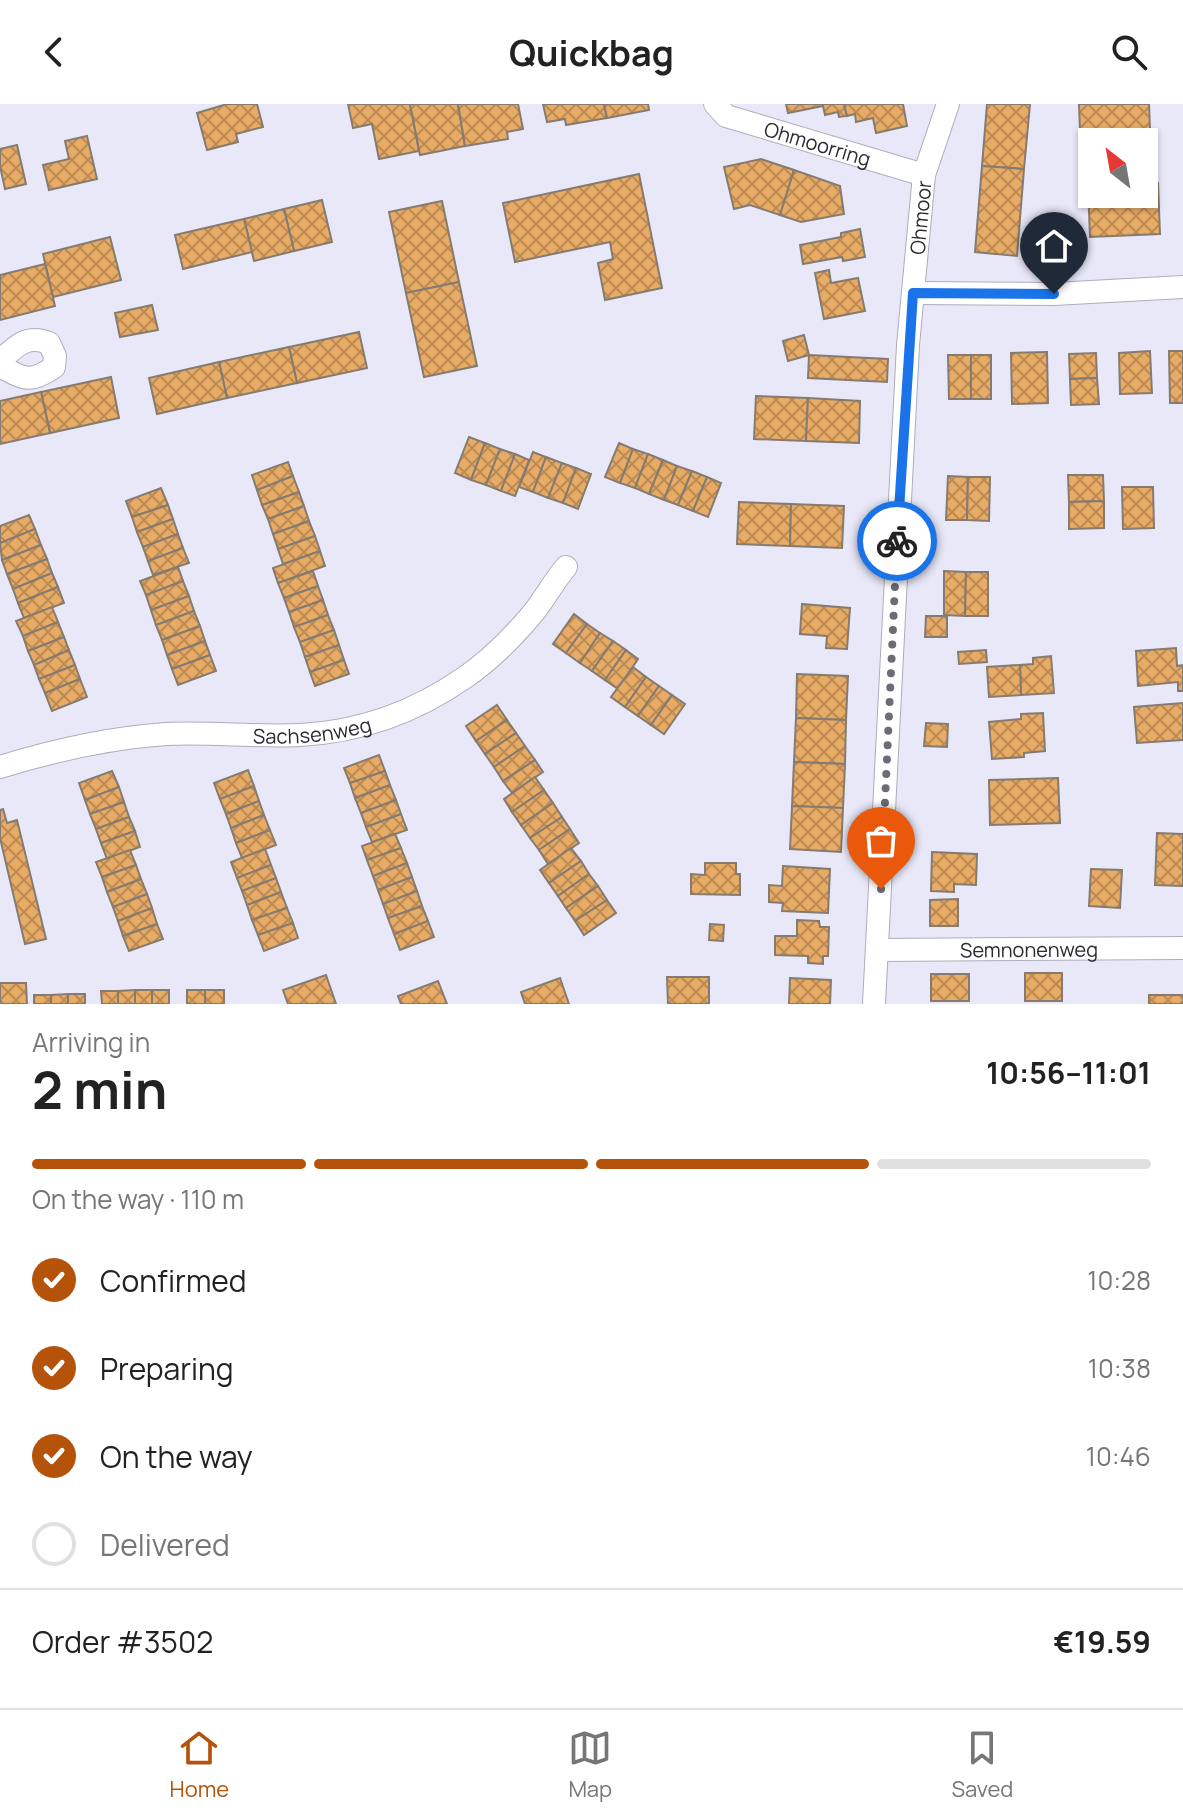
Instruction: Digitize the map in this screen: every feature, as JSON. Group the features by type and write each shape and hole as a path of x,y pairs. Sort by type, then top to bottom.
{"street":[{"name":"Ohmoorring","path":"715,104 726,116 924,175"},
{"name":"Ohmoor","path":"874,1004 913,293 924,175 948,104"},
{"path":"913,293 1054,294 1183,287"},
{"name":"Sachsenweg","path":"0,767 90,743 167,734 302,735 347,729 389,718 427,701 465,678 493,655 533,612 566,567"},
{"name":"Semnonenweg","path":"877,950 1183,948"}],"building":[{"path":"227,104 257,104 263,127 236,134 238,142 207,150 197,113"},
{"path":"348,104 410,104 419,151 379,159 372,124 353,128"},
{"path":"410,104 458,104 465,146 420,155"},
{"path":"458,104 518,104 523,129 507,132 508,139 465,146"},
{"path":"543,104 604,104 607,118 566,125 565,119 547,122"},
{"path":"604,104 648,104 649,110 607,118"},
{"path":"786,104 844,104 847,116 839,117 838,112 825,115 823,106 788,113"},
{"path":"844,104 903,104 907,126 876,133 873,118 856,122 855,114 847,116"},
{"path":"987,104 1030,104 1024,169 982,166"},
{"path":"1079,104 1149,104 1150,128 1080,128"},
{"path":"87,136 97,179 49,190 43,165 69,159 65,141"},
{"path":"17,145 26,184 5,189 0,149"},
{"path":"761,159 794,170 780,215 750,205 734,209 724,167"},
{"path":"982,166 1024,169 1017,256 975,252"},
{"path":"794,170 840,186 844,214 801,222 780,215"},
{"path":"639,174 662,288 605,300 598,263 613,259 610,242 515,262 503,203"},
{"path":"1158,183 1160,234 1090,237 1089,208 1158,208"},
{"path":"322,200 332,242 294,251 284,209"},
{"path":"442,201 459,282 406,293 389,212"},
{"path":"284,209 294,251 254,261 244,219"},
{"path":"244,219 252,252 183,269 175,235"},
{"path":"860,229 865,257 843,261 842,257 803,264 800,245 841,237 841,233"},
{"path":"110,237 121,280 53,297 43,254"},
{"path":"45,264 55,306 0,320 0,275"},
{"path":"829,270 831,283 858,278 865,311 824,319 815,273"},
{"path":"459,282 477,366 424,377 406,293"},
{"path":"152,305 158,330 120,337 115,313"},
{"path":"359,332 367,368 297,383 289,347"},
{"path":"804,335 809,355 788,361 783,341"},
{"path":"289,347 297,383 227,398 219,362"},
{"path":"1150,351 1152,393 1120,394 1119,353"},
{"path":"1169,351 1183,351 1183,403 1170,403"},
{"path":"1047,352 1048,403 1012,404 1011,353"},
{"path":"1096,353 1097,378 1070,379 1069,354"},
{"path":"809,355 888,359 887,382 808,378"},
{"path":"948,355 971,355 971,399 949,399"},
{"path":"971,355 991,355 991,399 971,399"},
{"path":"219,362 227,398 157,414 149,378"},
{"path":"111,377 119,418 50,433 41,392"},
{"path":"1097,378 1099,404 1071,405 1070,379"},
{"path":"41,392 50,433 0,444 0,401"},
{"path":"756,396 808,398 806,441 754,439"},
{"path":"808,398 860,401 859,443 806,441"},
{"path":"469,437 485,443 471,480 455,473"},
{"path":"485,443 500,449 486,485 471,480"},
{"path":"619,443 633,449 620,483 605,477"},
{"path":"500,449 515,454 501,491 486,485"},
{"path":"633,449 648,454 635,488 620,483"},
{"path":"533,452 546,457 533,492 519,487"},
{"path":"515,454 529,460 515,496 501,491"},
{"path":"648,454 663,460 649,494 635,488"},
{"path":"546,457 562,463 548,498 533,492"},
{"path":"663,460 677,466 664,500 649,494"},
{"path":"288,462 293,476 257,490 252,475"},
{"path":"562,463 576,468 563,503 548,498"},
{"path":"677,466 692,471 678,505 664,500"},
{"path":"576,468 591,474 578,509 563,503"},
{"path":"692,471 707,477 693,511 678,505"},
{"path":"1068,475 1103,475 1104,501 1069,502"},
{"path":"293,476 299,492 262,505 257,490"},
{"path":"948,476 968,477 967,520 946,520"},
{"path":"707,477 721,483 708,517 693,511"},
{"path":"968,477 990,477 989,521 967,520"},
{"path":"1122,487 1153,487 1154,528 1123,529"},
{"path":"161,488 168,505 132,517 126,501"},
{"path":"299,492 304,506 268,519 262,505"},
{"path":"1104,501 1104,528 1069,529 1069,502"},
{"path":"739,502 791,504 790,546 737,544"},
{"path":"791,504 844,506 842,548 790,546"},
{"path":"168,505 173,519 137,532 132,517"},
{"path":"304,506 309,521 273,534 268,519"},
{"path":"29,515 35,529 0,543 0,526"},
{"path":"173,519 178,534 143,547 137,532"},
{"path":"309,521 315,536 278,549 273,534"},
{"path":"35,529 41,545 2,560 0,543"},
{"path":"178,534 183,548 148,561 143,547"},
{"path":"315,536 320,551 283,564 278,549"},
{"path":"41,545 47,559 7,574 2,560"},
{"path":"183,548 189,563 153,575 148,561"},
{"path":"320,551 325,566 278,583 273,568"},
{"path":"47,559 52,573 13,589 7,574"},
{"path":"178,567 183,581 146,595 140,581"},
{"path":"313,571 318,586 284,598 278,583"},
{"path":"944,571 966,572 965,616 944,615"},
{"path":"966,572 988,572 988,616 965,616"},
{"path":"52,573 58,587 18,603 13,589"},
{"path":"183,581 189,596 151,610 146,595"},
{"path":"318,586 323,600 289,612 284,598"},
{"path":"58,587 64,603 24,618 18,603"},
{"path":"189,596 194,611 156,625 151,610"},
{"path":"323,600 328,615 294,627 289,612"},
{"path":"802,604 850,608 847,649 826,648 827,636 800,634"},
{"path":"52,607 58,622 23,636 16,621"},
{"path":"194,611 200,626 162,640 156,625"},
{"path":"574,614 587,624 566,653 553,644"},
{"path":"328,615 334,630 300,642 294,627"},
{"path":"926,616 947,616 947,637 925,637"},
{"path":"58,622 64,637 28,651 23,636"},
{"path":"587,624 600,633 580,663 566,653"},
{"path":"200,626 205,641 167,655 162,640"},
{"path":"334,630 339,645 305,657 300,642"},
{"path":"600,633 613,641 592,671 580,663"},
{"path":"64,637 69,650 34,665 28,651"},
{"path":"205,641 210,655 172,669 167,655"},
{"path":"613,641 626,650 605,680 592,671"},
{"path":"339,645 344,660 310,672 305,657"},
{"path":"1176,648 1177,666 1183,665 1183,691 1178,691 1178,682 1138,686 1136,651"},
{"path":"69,650 75,665 39,679 34,665"},
{"path":"626,650 638,659 618,689 605,680"},
{"path":"986,650 987,662 959,664 958,652"},
{"path":"210,655 216,671 178,685 172,669"},
{"path":"1051,656 1054,693 1021,695 1020,665 1033,664 1033,658"},
{"path":"344,660 349,674 315,686 310,672"},
{"path":"75,665 80,679 45,693 39,679"},
{"path":"1020,665 1021,695 989,697 987,667"},
{"path":"633,667 646,677 625,707 611,697"},
{"path":"797,674 848,676 846,720 796,718"},
{"path":"646,677 659,686 638,716 625,707"},
{"path":"80,679 87,697 52,711 45,693"},
{"path":"659,686 672,695 651,725 638,716"},
{"path":"672,695 685,704 664,734 651,725"},
{"path":"1183,703 1183,740 1137,743 1134,707"},
{"path":"497,705 507,720 476,741 466,726"},
{"path":"1043,713 1045,751 1024,753 1024,757 992,759 989,722 1021,719 1021,714"},
{"path":"796,718 846,720 845,764 794,762"},
{"path":"507,720 516,733 485,754 476,741"},
{"path":"926,723 948,724 947,747 924,746"},
{"path":"516,733 525,746 494,767 485,754"},
{"path":"525,746 535,760 503,781 494,767"},
{"path":"379,755 385,771 350,783 344,768"},
{"path":"535,760 543,772 512,793 503,781"},
{"path":"794,762 845,764 843,808 792,806"},
{"path":"248,770 254,786 220,799 214,783"},
{"path":"112,771 119,787 85,800 79,783"},
{"path":"385,771 390,785 355,798 350,783"},
{"path":"535,777 544,790 512,812 504,799"},
{"path":"1058,778 1060,823 990,825 989,780"},
{"path":"390,785 396,800 361,813 355,798"},
{"path":"254,786 259,801 226,814 220,799"},
{"path":"119,787 124,802 90,814 85,800"},
{"path":"544,790 553,803 521,825 512,812"},
{"path":"396,800 401,814 366,827 361,813"},
{"path":"259,801 264,815 231,828 226,814"},
{"path":"124,802 129,817 96,829 90,814"},
{"path":"553,803 562,817 530,838 521,825"},
{"path":"792,806 843,808 841,852 790,849"},
{"path":"3,809 7,823 17,820 46,939 25,944 0,838 0,810"},
{"path":"401,814 407,830 372,842 366,827"},
{"path":"264,815 270,830 236,843 231,828"},
{"path":"129,817 135,831 101,843 96,829"},
{"path":"562,817 570,829 539,850 530,838"},
{"path":"570,829 579,843 548,864 539,850"},
{"path":"270,830 276,845 242,858 236,843"},
{"path":"135,831 140,847 107,859 101,843"},
{"path":"1157,833 1183,834 1183,886 1155,885"},
{"path":"395,834 401,848 367,860 362,846"},
{"path":"401,848 407,863 373,876 367,860"},
{"path":"571,848 581,861 549,883 540,870"},
{"path":"265,849 271,865 237,878 231,862"},
{"path":"130,850 136,865 102,877 96,862"},
{"path":"932,852 977,854 976,885 954,884 954,892 931,891"},
{"path":"581,861 589,874 558,896 549,883"},
{"path":"407,863 412,877 378,890 373,876"},
{"path":"705,863 736,863 736,874 740,874 740,895 691,894 691,874 705,875"},
{"path":"136,865 141,879 107,892 102,877"},
{"path":"271,865 276,878 242,891 237,878"},
{"path":"783,866 830,869 828,913 782,911 783,903 769,902 769,885 782,886"},
{"path":"1091,869 1122,870 1120,908 1089,906"},
{"path":"589,874 598,886 566,908 558,896"},
{"path":"412,877 417,891 383,904 378,890"},
{"path":"276,878 281,892 247,905 242,891"},
{"path":"141,879 147,894 113,907 107,892"},
{"path":"598,886 607,900 575,921 566,908"},
{"path":"417,891 422,906 388,918 383,904"},
{"path":"281,892 287,908 252,920 247,905"},
{"path":"147,894 152,908 118,921 113,907"},
{"path":"958,899 958,926 930,926 930,900"},
{"path":"607,900 616,913 584,935 575,921"},
{"path":"422,906 428,921 394,934 388,918"},
{"path":"152,908 157,924 123,936 118,921"},
{"path":"287,908 293,923 258,935 252,920"},
{"path":"797,920 819,921 820,927 829,927 828,956 823,956 823,964 808,963 808,956 775,955 775,936 797,936"},
{"path":"428,921 434,937 400,950 394,934"},
{"path":"293,923 298,938 264,951 258,935"},
{"path":"157,924 163,939 129,951 123,936"},
{"path":"710,924 724,925 723,941 709,940"},
{"path":"1025,973 1062,973 1062,1001 1025,1001"},
{"path":"931,974 969,974 969,1001 931,1001"},
{"path":"326,975 336,1004 288,1004 283,990"},
{"path":"667,977 709,977 709,1004 668,1004"},
{"path":"560,978 569,1004 525,1004 521,992"},
{"path":"790,978 831,980 830,1004 789,1004"},
{"path":"438,981 447,1004 401,1004 398,996"},
{"path":"0,983 26,983 27,1004 0,1004"},
{"path":"135,990 135,1004 118,1004 118,991"},
{"path":"135,990 152,990 152,1004 135,1004"},
{"path":"152,990 169,990 169,1004 152,1004"},
{"path":"187,990 205,990 205,1004 187,1004"},
{"path":"205,990 224,990 224,1004 205,1004"},
{"path":"101,991 118,991 118,1004 102,1004"},
{"path":"68,994 68,1004 51,1004 51,995"},
{"path":"68,994 85,994 85,1004 68,1004"},
{"path":"34,995 51,995 51,1004 34,1004"},
{"path":"1149,995 1183,995 1183,1004 1149,1004"}],"way so far":[{"path":"881,889 897,541"}],"route":[{"path":"897,541 913,293 1054,294"}]}
